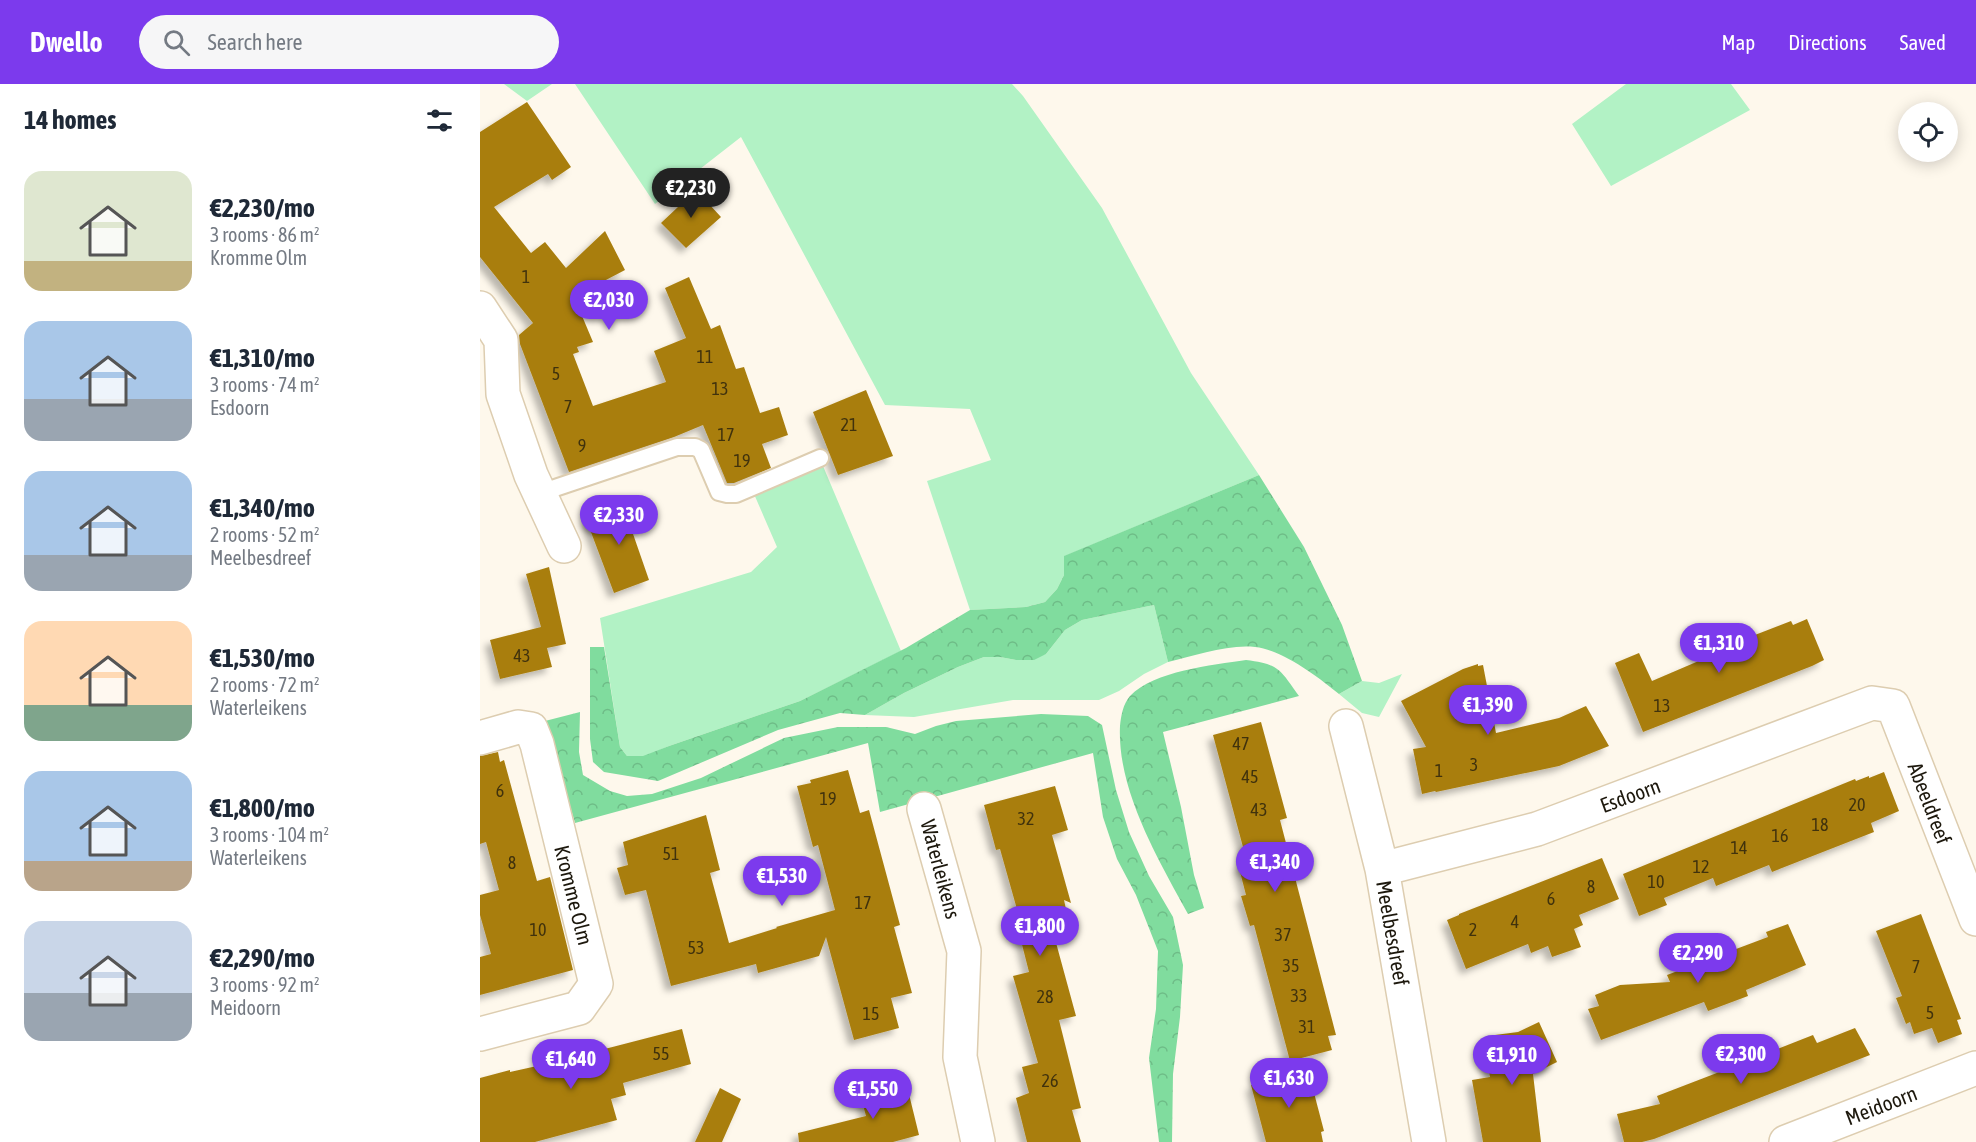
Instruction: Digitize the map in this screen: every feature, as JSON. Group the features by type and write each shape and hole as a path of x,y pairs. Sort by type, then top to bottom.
{"street":[{"path":"480,308 501,340 503,394 531,475 564,546"},
{"name":"Esdoorn","path":"1382,869 1537,829 1872,703"},
{"name":"Abeeldreef","path":"1872,703 1893,706 1976,920"},
{"name":"Meelbesdreef","path":"1346,726 1382,869 1429,1142"},
{"name":"Kromme Olm","path":"480,738 518,727 531,729 537,744 596,984 579,1008 480,1034"},
{"name":"Waterleikens","path":"924,809 964,951 960,1057 978,1142"},
{"name":"Meidoorn","path":"1786,1142 1976,1068"}],"lane":[{"path":"540,493 677,447 686,446 701,450 719,492 727,494 736,494 820,458"}],"green space":[{"path":"504,84 552,84 527,101"},
{"path":"575,84 1012,84 1023,96 1102,208 1191,373 1259,475 1065,556 1064,575 1057,589 1045,602 1026,607 970,610 927,481 991,460 970,409 885,405 741,137 655,204"},
{"path":"1626,84 1731,84 1750,110 1611,186 1572,124"},
{"path":"823,466 901,651 800,701 643,757 627,756 620,747 600,618 751,572 777,547 754,494"},
{"path":"1259,475 1304,547 1342,625 1362,681 1339,694 1311,672 1266,649 1245,647 1222,649 1168,662 1154,605 1082,620 1065,630 1046,654 1034,660 984,657 904,693 865,715 840,713 778,730 658,781 604,772 593,762 590,739 590,647 604,647 620,747 627,756 643,756 800,701 906,648 970,610 1026,607 1045,602 1057,589 1064,575 1064,556"},
{"path":"1154,605 1168,662 1099,700 1013,700 914,717 865,715 904,693 984,657 1016,660 1046,654 1065,630 1082,620"},
{"path":"1246,660 1273,666 1299,696 1163,732 1194,875 1204,908 1188,914 1164,870 1132,799 1121,750 1122,714 1130,696 1140,687 1153,681 1184,670"},
{"path":"1402,674 1379,717 1362,713 1339,694 1362,681 1379,683"},
{"path":"580,712 579,752 583,775 610,791 627,796 652,794 701,778 784,738 838,727 886,727 915,734 956,721 1041,714 1088,716 1102,725 1116,790 1129,832 1149,876 1173,917 1183,965 1173,1074 1172,1142 1159,1142 1149,1058 1156,1009 1158,951 1136,895 1117,859 1103,817 1093,753 880,812 868,743 575,823 545,721"}],"building":[{"path":"527,102 571,167 552,180 548,174 494,207 531,253 545,242 566,268 605,231 625,270 604,281 608,286 577,304 593,342 577,347 579,352 573,354 593,406 666,382 654,351 686,338 665,288 689,277 711,329 720,325 736,369 744,367 760,413 779,407 788,435 762,444 771,468 734,483 727,483 703,425 569,472 520,344 519,335 533,323 480,257 480,132"},
{"path":"696,190 721,217 686,248 661,223"},
{"path":"866,390 893,456 838,475 813,412"},
{"path":"633,502 642,528 632,531 649,580 614,593 586,519"},
{"path":"549,567 566,644 547,648 552,667 500,679 490,640 541,627 526,574"},
{"path":"1807,619 1824,660 1643,732 1615,663 1639,653 1652,681 1743,642 1742,640 1791,621 1793,625"},
{"path":"1478,664 1478,666 1483,665 1496,733 1559,718 1586,706 1609,746 1559,766 1422,794 1413,749 1426,747 1401,701 1463,669"},
{"path":"1261,722 1287,818 1280,820 1336,1035 1328,1036 1332,1050 1290,1061 1254,925 1250,926 1241,896 1246,895 1238,864 1247,862 1213,735"},
{"path":"498,752 500,762 504,760 537,881 550,877 573,970 480,995 480,957 491,954 480,915 480,895 499,890 486,842 480,844 480,756"},
{"path":"848,770 860,813 869,810 900,925 894,927 912,993 891,998 899,1028 854,1040 826,937 819,956 758,973 756,964 671,986 646,890 625,895 617,868 628,865 623,842 706,815 720,870 710,873 729,943 835,910 818,845 813,847 797,786 811,783 810,780"},
{"path":"1884,772 1899,811 1871,823 1874,832 1772,872 1769,865 1716,886 1713,878 1664,898 1667,905 1639,916 1623,874 1855,779 1856,781 1869,776 1869,778"},
{"path":"1055,786 1068,830 1052,835 1071,903 1064,900 1069,923 1052,928 1076,1016 1059,1020 1081,1108 1072,1110 1081,1142 1027,1142 1016,1098 1029,1093 1022,1067 1038,1063 1013,976 1029,972 1016,921 1020,920 1000,849 996,850 984,805"},
{"path":"1602,858 1619,899 1579,915 1583,925 1574,929 1581,947 1552,957 1548,946 1531,953 1528,944 1466,969 1447,920"},
{"path":"1921,914 1961,1019 1957,1020 1962,1034 1938,1043 1932,1028 1914,1034 1910,1022 1906,1024 1896,998 1902,996 1876,931"},
{"path":"1788,924 1806,965 1746,990 1748,996 1708,1011 1704,1002 1601,1040 1588,1009 1599,1006 1595,995 1620,985 1670,982 1667,975 1768,937 1766,932"},
{"path":"1539,1022 1557,1062 1533,1074 1541,1142 1483,1142 1472,1080 1490,1077 1484,1048 1497,1045 1495,1035 1518,1032"},
{"path":"1855,1028 1870,1055 1654,1139 1624,1142 1617,1114 1660,1104 1657,1096 1722,1071 1719,1064 1746,1053 1750,1060 1813,1035 1817,1043"},
{"path":"682,1029 691,1064 623,1083 626,1095 611,1099 617,1120 535,1142 480,1142 480,1078 564,1060 563,1057 596,1048 597,1051"},
{"path":"1308,1070 1324,1131 1321,1132 1323,1142 1266,1142 1251,1085"},
{"path":"906,1082 919,1135 893,1142 799,1142 798,1133 866,1116 860,1094"},
{"path":"720,1088 741,1099 722,1142 695,1142"}]}
